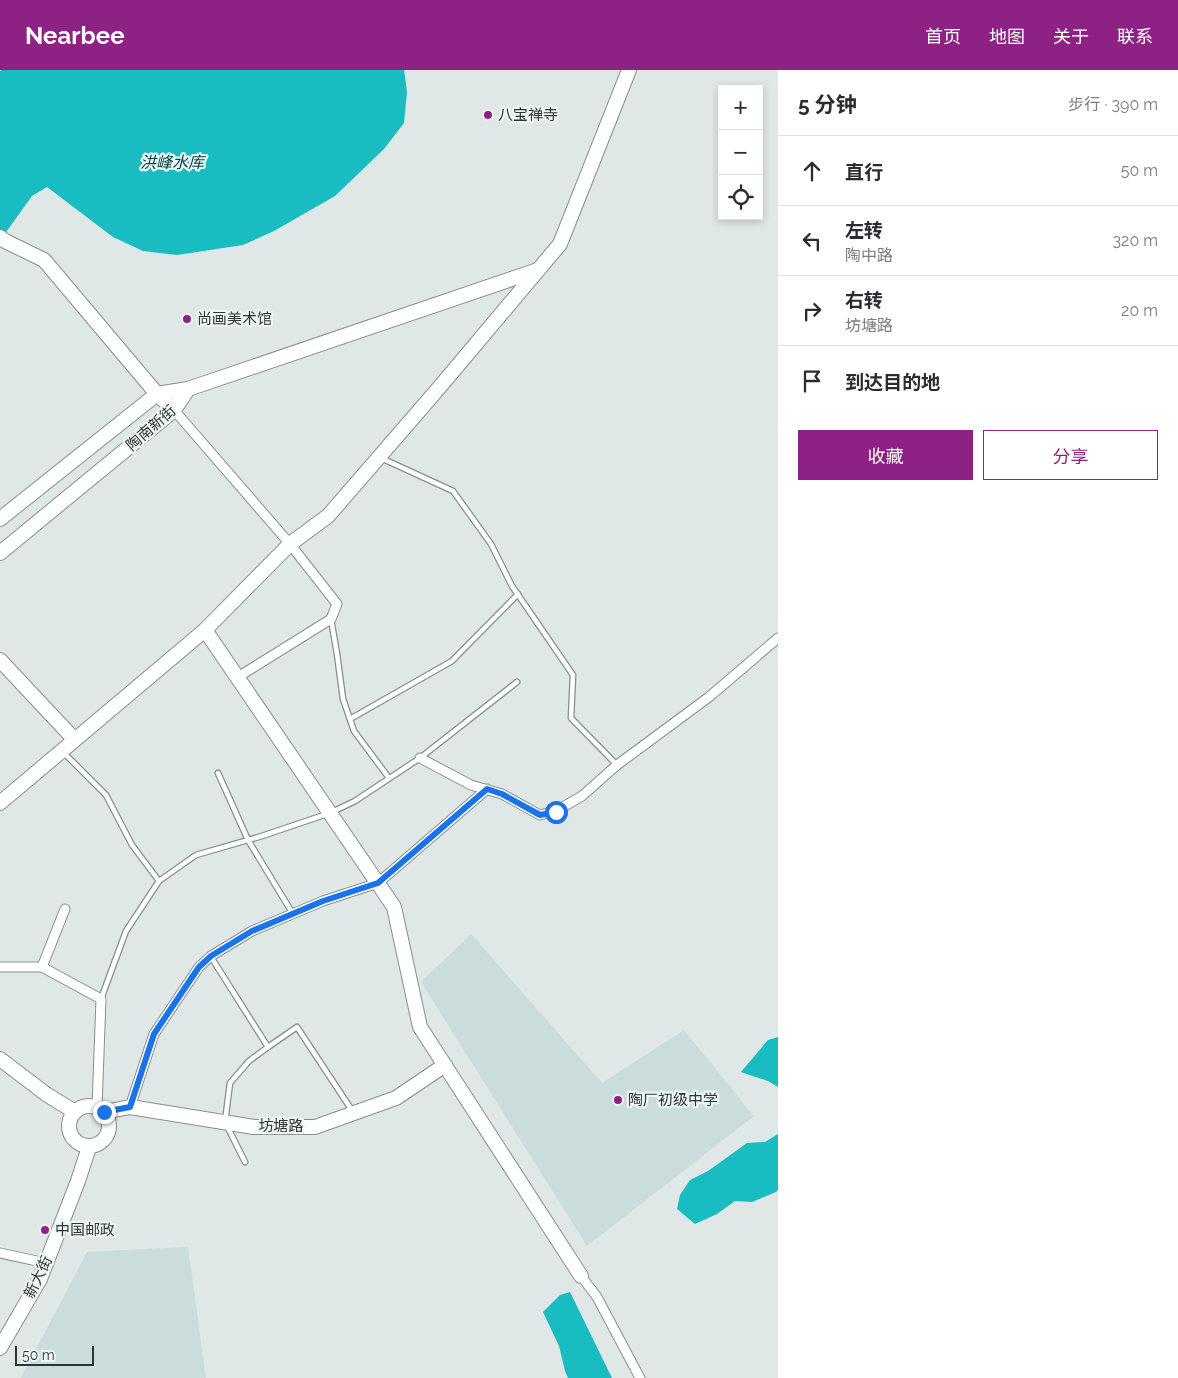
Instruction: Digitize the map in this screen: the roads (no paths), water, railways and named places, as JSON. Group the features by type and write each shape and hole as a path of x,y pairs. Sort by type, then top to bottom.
{"street":[{"path":"0,803 205,630 290,544 328,516 379,457 560,244 629,70"},
{"path":"0,237 44,260 157,394 174,410 290,544 337,604 331,619 238,677"},
{"path":"188,389 536,271"},
{"name":"陶南新街","path":"0,519 157,394 188,389"},
{"name":"陶南新街","path":"0,553 174,410 188,389"},
{"path":"205,630 394,906 420,1027 581,1276 597,1297 640,1378"},
{"path":"420,758 471,785 502,794 540,815 556,812 582,796 617,764 709,697 778,638"},
{"path":"0,660 74,739"},
{"path":"130,1107 154,1034 199,967 211,956 252,931 323,901 378,883 487,789"},
{"path":"42,967 65,909"},
{"path":"0,967 42,967 101,999 101,1110"},
{"path":"0,1059 46,1094 75,1112"},
{"name":"坊塘路","path":"101,1110 130,1107 254,1127 315,1127 396,1098 445,1065"},
{"path":"90,1106 101,1110 108,1119 110,1127 103,1141 97,1145 89,1146 81,1145 74,1140 70,1134 69,1126 70,1118 75,1112 82,1107 90,1106"},
{"name":"新大街","path":"0,1348 40,1278 78,1181 89,1146"},
{"path":"0,1253 46,1263"}],"lane":[{"path":"379,457 453,491 491,544 512,586 573,676 571,718 617,764"},
{"path":"350,719 452,661 518,594"},
{"path":"331,619 343,699 354,731 389,778"},
{"path":"101,999 126,930 159,881 196,854 248,840 330,812 355,801 420,758 517,682"},
{"path":"61,751 106,795 132,845 159,881"},
{"path":"218,774 248,840 293,914"},
{"path":"211,956 268,1047"},
{"path":"245,1162 225,1122 230,1083 249,1061 296,1027 354,1113"}],"water":[{"name":"洪峰水库","path":"404,70 407,92 404,123 384,149 335,196 274,231 243,245 177,255 143,251 113,237 47,187 32,196 4,235 0,231 0,71"},
{"path":"778,1037 778,1087 768,1081 741,1072 768,1040"},
{"path":"778,1134 778,1190 776,1192 752,1202 735,1201 717,1214 695,1224 677,1209 680,1195 690,1180 708,1171 747,1143 765,1142"},
{"path":"570,1292 612,1378 568,1378 559,1346 543,1312 560,1295"}],"place":[{"name":"八宝禅寺","path":"488,115"},
{"name":"尚画美术馆","path":"187,319"},
{"name":"陶厂初级中学","path":"618,1100"},
{"name":"中国邮政","path":"45,1230"}]}
